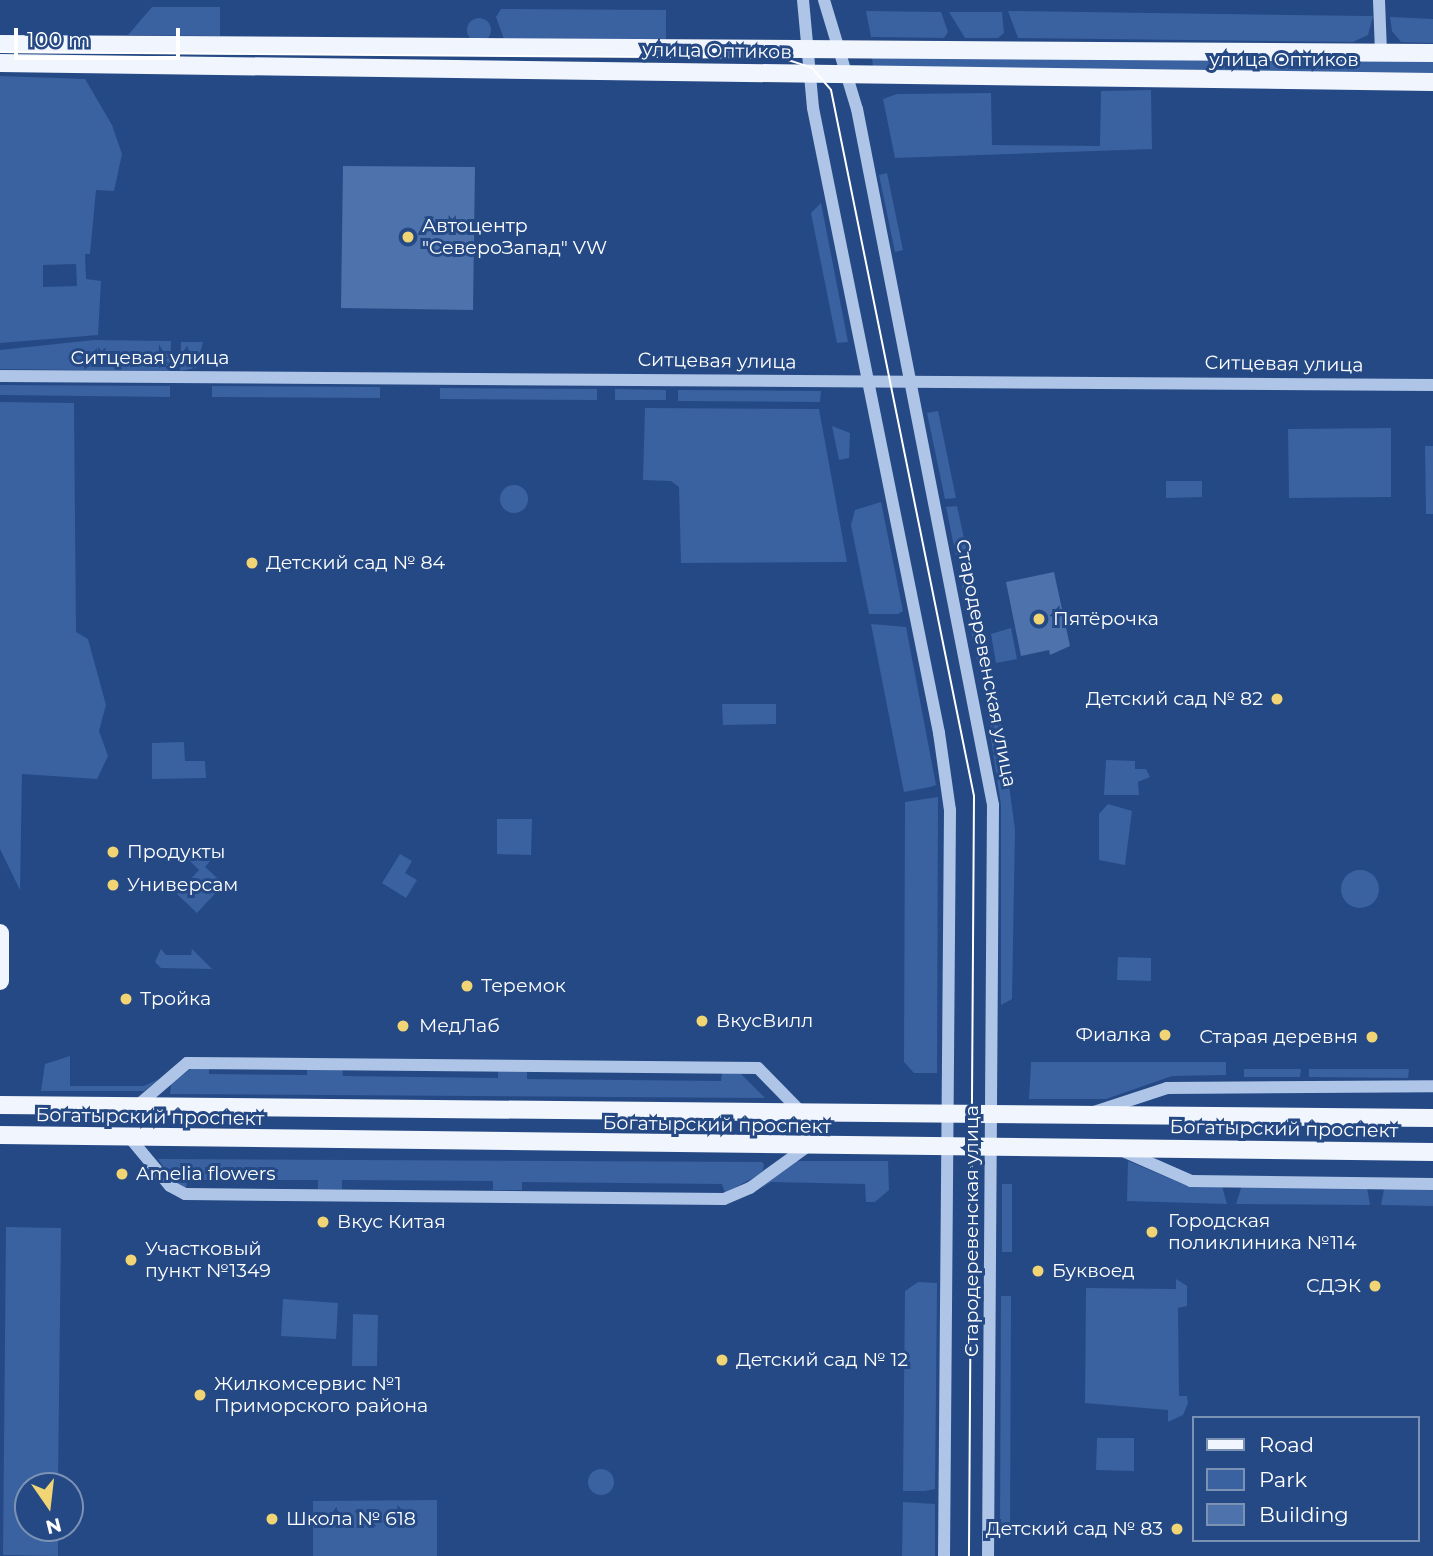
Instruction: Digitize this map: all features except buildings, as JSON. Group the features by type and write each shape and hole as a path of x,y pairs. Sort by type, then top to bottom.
{"main road":[{"name":"улица Оптиков","path":"0,44 1433,53"},
{"name":"улица Оптиков","path":"0,63 1433,82"},
{"path":"0,933 0,981"},
{"name":"Богатырский проспект","path":"0,1105 1433,1118"},
{"name":"Богатырский проспект","path":"0,1135 804,1148 1433,1152"}],"street":[{"name":"Стародеревенская улица","path":"803,0 810,74 950,810 944,1556"},
{"name":"Стародеревенская улица","path":"824,0 847,76 912,381 993,806 988,1556"},
{"path":"1379,0 1381,53"},
{"name":"Ситцевая улица","path":"0,376 1433,385"},
{"path":"135,1107 187,1063 758,1068 802,1113"},
{"path":"1083,1115 1167,1088 1433,1086"},
{"path":"130,1138 170,1186 185,1194 724,1199 750,1188 804,1148"},
{"path":"1116,1148 1191,1181 1433,1184"}],"green space":[{"path":"152,7 220,7 220,36 128,35"},
{"path":"501,9 666,10 666,41 504,39 496,17"},
{"path":"866,11 941,12 948,32 944,38 871,37"},
{"path":"1008,11 1373,16 1368,35 1353,42 1018,38"},
{"path":"949,12 1002,12 1004,33 998,38 965,38"},
{"path":"1390,17 1433,19 1433,43 1401,42 1392,31"},
{"path":"479,18 488,21 491,30 488,39 479,42 470,39 467,30 470,21"},
{"path":"872,57 1433,61 1433,74 873,68"},
{"path":"0,76 85,79 112,125 122,154 114,191 96,190 90,254 85,254 86,279 101,281 98,335 0,343","holes":["76,264 77,286 43,287 43,265"]},
{"path":"1151,90 1152,149 895,158 883,99 897,94 991,93 992,145 1100,146 1101,91"},
{"path":"887,173 903,250 895,252 879,175"},
{"path":"821,203 848,342 837,343 811,213"},
{"path":"94,340 171,341 170,371 0,369 0,350"},
{"path":"181,342 203,342 196,368 180,371"},
{"path":"0,385 170,386 170,397 0,395"},
{"path":"212,386 380,387 380,398 212,397"},
{"path":"440,388 597,389 597,400 440,399"},
{"path":"615,389 666,390 666,400 615,400"},
{"path":"678,390 821,391 820,402 678,401"},
{"path":"0,402 74,403 76,632 88,639 106,705 99,731 108,756 97,779 22,774 20,890 0,849"},
{"path":"645,408 819,409 847,562 681,563 679,487 671,481 643,480"},
{"path":"938,411 956,498 945,499 927,413"},
{"path":"832,426 850,433 849,458 839,460"},
{"path":"1391,428 1391,497 1289,498 1288,429"},
{"path":"1425,446 1433,446 1433,514 1426,514"},
{"path":"1166,481 1202,481 1202,497 1166,498"},
{"path":"514,485 524,489 528,499 524,509 514,513 504,509 500,499 504,489"},
{"path":"881,502 903,611 898,614 869,614 851,525 855,510"},
{"path":"957,506 969,561 966,562 956,556 946,507"},
{"path":"968,572 986,663 977,660 961,581"},
{"path":"871,624 906,627 936,785 904,792"},
{"path":"1011,628 1017,659 996,663 991,634"},
{"path":"997,697 1015,829 1012,999 1001,1005 1001,805 985,699"},
{"path":"722,704 776,704 776,724 723,725"},
{"path":"184,742 185,761 205,761 206,778 152,779 152,743"},
{"path":"1106,760 1135,761 1135,769 1146,769 1150,777 1138,782 1139,795 1104,795"},
{"path":"938,797 937,1073 914,1073 904,1062 905,802"},
{"path":"1108,804 1132,811 1125,865 1099,860 1099,814"},
{"path":"497,819 532,819 531,855 497,854"},
{"path":"199,848 211,860 205,867 224,884 197,913 177,894 199,870 188,859"},
{"path":"400,854 412,861 405,873 417,880 406,898 382,883"},
{"path":"1360,870 1373,876 1379,889 1373,902 1360,908 1347,902 1341,889 1347,876"},
{"path":"161,949 166,955 191,955 192,949 212,969 161,968 155,962"},
{"path":"1118,957 1151,958 1151,981 1117,980"},
{"path":"70,1056 70,1086 144,1086 159,1079 144,1091 41,1091 45,1064"},
{"path":"1031,1062 1226,1062 1226,1075 1172,1076 1106,1099 1029,1099"},
{"path":"193,1067 209,1067 209,1074 307,1075 307,1069 342,1068 343,1076 498,1078 498,1071 527,1071 527,1079 721,1081 722,1073 741,1074 765,1098 170,1094 171,1084"},
{"path":"1244,1069 1301,1069 1300,1077 1244,1077"},
{"path":"1309,1069 1409,1069 1408,1078 1309,1077"},
{"path":"158,1159 762,1162 764,1165 762,1173 725,1193 722,1184 522,1182 522,1190 493,1190 493,1181 342,1180 342,1189 318,1189 318,1180 187,1180 186,1188 177,1186"},
{"path":"795,1161 888,1161 889,1190 875,1202 866,1202 865,1184 771,1182 759,1190"},
{"path":"1128,1161 1183,1184 1222,1186 1227,1204 1127,1201"},
{"path":"1002,1184 1012,1184 1012,1252 1002,1252"},
{"path":"1242,1185 1367,1188 1370,1205 1236,1204"},
{"path":"1433,1187 1433,1206 1381,1205 1384,1189"},
{"path":"6,1227 61,1228 58,1472 14,1472 14,1542 58,1542 58,1556 3,1555"},
{"path":"1176,1279 1187,1286 1187,1306 1178,1308 1179,1396 1187,1396 1188,1403 1183,1415 1168,1422 1168,1410 1085,1403 1086,1288 1176,1289"},
{"path":"918,1282 937,1283 935,1489 903,1491 905,1291"},
{"path":"1001,1296 1011,1296 1010,1535 1000,1535"},
{"path":"283,1299 338,1303 336,1339 281,1336"},
{"path":"353,1314 378,1315 377,1366 352,1366"},
{"path":"1097,1438 1134,1438 1134,1471 1096,1470"},
{"path":"601,1469 610,1473 614,1482 610,1491 601,1495 592,1491 588,1482 592,1473"},
{"path":"437,1500 437,1556 313,1556 313,1501"},
{"path":"903,1502 935,1504 935,1556 902,1556"}],"tram line":[{"path":"0,52 782,58 812,68 831,90 974,796 969,1556"}],"place":[{"name":"Автоцентр \"СевероЗапад\" VW","path":"408,237"},
{"name":"Детский сад № 84","path":"252,563"},
{"name":"Пятёрочка","path":"1039,619"},
{"name":"Детский сад № 82","path":"1277,699"},
{"name":"Продукты","path":"113,852"},
{"name":"Универсам","path":"113,885"},
{"name":"Теремок","path":"467,986"},
{"name":"Тройка","path":"126,999"},
{"name":"ВкусВилл","path":"702,1021"},
{"name":"МедЛаб","path":"403,1026"},
{"name":"Фиалка","path":"1165,1035"},
{"name":"Старая деревня","path":"1372,1037"},
{"name":"Amelia flowers","path":"122,1174"},
{"name":"Вкус Китая","path":"323,1222"},
{"name":"Городская поликлиника №114","path":"1152,1232"},
{"name":"Участковый пункт №1349","path":"131,1260"},
{"name":"Буквоед","path":"1038,1271"},
{"name":"СДЭК","path":"1375,1286"},
{"name":"Детский сад № 12","path":"722,1360"},
{"name":"Жилкомсервис №1 Приморского района","path":"200,1395"},
{"name":"Школа № 618","path":"272,1519"},
{"name":"Детский сад № 83","path":"1177,1529"}]}
